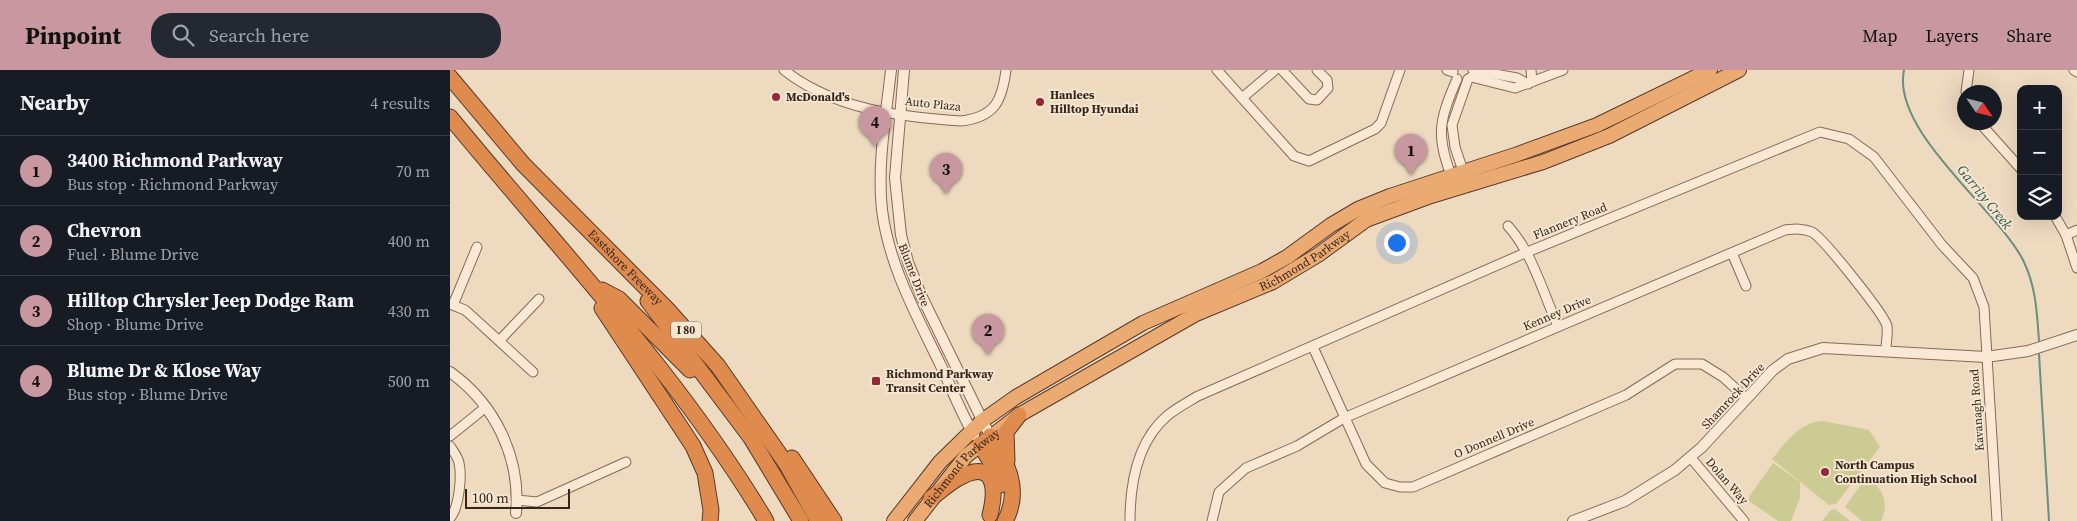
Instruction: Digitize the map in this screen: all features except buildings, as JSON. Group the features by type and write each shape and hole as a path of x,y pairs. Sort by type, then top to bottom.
{"highway":[{"name":"Richmond Parkway","path":"914,521 966,456 1019,415 1196,314 1244,295 1288,273 1366,220 1518,154 1597,124 1710,70"},
{"name":"Richmond Parkway","path":"894,521 940,462 977,426 1016,397 1143,323 1287,257 1331,225 1358,210 1459,180 1543,162 1609,136 1739,70"},
{"name":"Eastshore Freeway","path":"450,77 523,164 667,309 718,366 787,465 818,521"},
{"path":"450,117 596,286 715,441 766,521"},
{"path":"523,164 651,305 751,438 802,521"},
{"path":"596,286 603,310 692,446 705,472 711,510 710,521"},
{"path":"596,286 619,299 699,380 746,444 791,521"},
{"path":"753,415 795,461 834,521"},
{"path":"1005,521 1011,506 1013,487 1006,463 1006,432 1019,415"},
{"path":"985,440 1006,463"},
{"path":"985,440 1001,485 996,508 988,518"},
{"path":"932,498 956,479 971,472 981,472 989,476 994,485 995,495 988,518"}],"street":[{"name":"Auto Plaza","path":"784,70 805,86 822,95 886,112 953,120 968,120 992,109 1000,101 1006,70"},
{"name":"Blume Drive","path":"891,70 880,179 882,210 887,238 909,300 985,440"},
{"name":"Blume Drive","path":"904,70 895,178 896,210 908,262 977,426"},
{"path":"1216,70 1294,156 1309,161 1375,129 1381,123 1400,70"},
{"path":"1242,98 1275,70"},
{"path":"1282,70 1309,98 1317,100 1328,88 1327,80 1317,70"},
{"path":"1530,83 1531,70"},
{"path":"1471,74 1515,88 1564,70"},
{"path":"1967,85 1969,70"},
{"path":"1459,180 1442,146 1440,131 1449,98 1452,73 1463,81 1471,74"},
{"path":"1459,180 1452,125 1471,74"},
{"path":"1986,130 2017,165"},
{"name":"Flannery Road","path":"1130,521 1130,490 1144,444 1168,416 1198,396 1525,253 1820,132 1849,139 1874,157 1931,231 1974,278 1984,307 1986,357"},
{"path":"2057,220 2066,235 2077,268"},
{"path":"1508,226 1525,253 1558,326"},
{"name":"Kenney Drive","path":"1212,521 1219,492 1246,468 1297,446 1344,418 1785,230 1800,228 1813,233 1880,312 1887,326 1886,350"},
{"path":"2066,235 2077,230"},
{"path":"477,247 451,304 465,310 533,372"},
{"path":"1732,253 1746,286"},
{"path":"500,340 539,299"},
{"name":"Shamrock Drive","path":"1573,521 1605,510 1642,492 1691,458 1773,370 1788,359 1823,348 1986,357 2028,351 2077,335"},
{"name":"O Donnell Drive","path":"1313,346 1366,464 1374,474 1385,482 1400,487 1413,487 1626,395 1675,364 1702,364 1723,377 1746,398"},
{"name":"Kavanagh Road","path":"1986,357 1997,521"},
{"path":"450,372 460,379 486,407 506,441 512,458 517,500 516,513"},
{"path":"450,436 486,407"},
{"path":"450,446 458,459 460,472 456,507 450,518"},
{"name":"Dolan Way","path":"1691,458 1744,521"},
{"path":"517,500 537,502 626,462"}],"shaded area":[{"path":"1823,421 1869,430 1880,447 1836,504 1829,505 1772,459 1800,429 1815,422"},
{"path":"1773,463 1800,482 1800,498 1791,521 1778,521 1749,501 1749,497"},
{"path":"1867,476 1877,486 1883,496 1885,507 1881,521 1862,521 1845,507"},
{"path":"1835,509 1850,521 1822,521 1831,510"}],"waterway":[{"name":"Garrity Creek","path":"1904,70 1904,94 1913,118 1948,168 2010,239 2023,260 2033,290 2039,341"},
{"name":"Garrity Creek","path":"2039,354 2049,521"}],"place":[{"name":"McDonald's","path":"776,97"},
{"name":"Hanlees Hilltop Hyundai","path":"1040,102"},
{"name":"Blume Dr & Klose Way","path":"875,147"},
{"name":"3400 Richmond Parkway","path":"1411,175"},
{"name":"Hilltop Chrysler Jeep Dodge Ram","path":"946,194"},
{"name":"Chevron","path":"988,355"},
{"name":"Richmond Parkway Transit Center","path":"876,381"},
{"name":"North Campus Continuation High School","path":"1825,472"}]}
